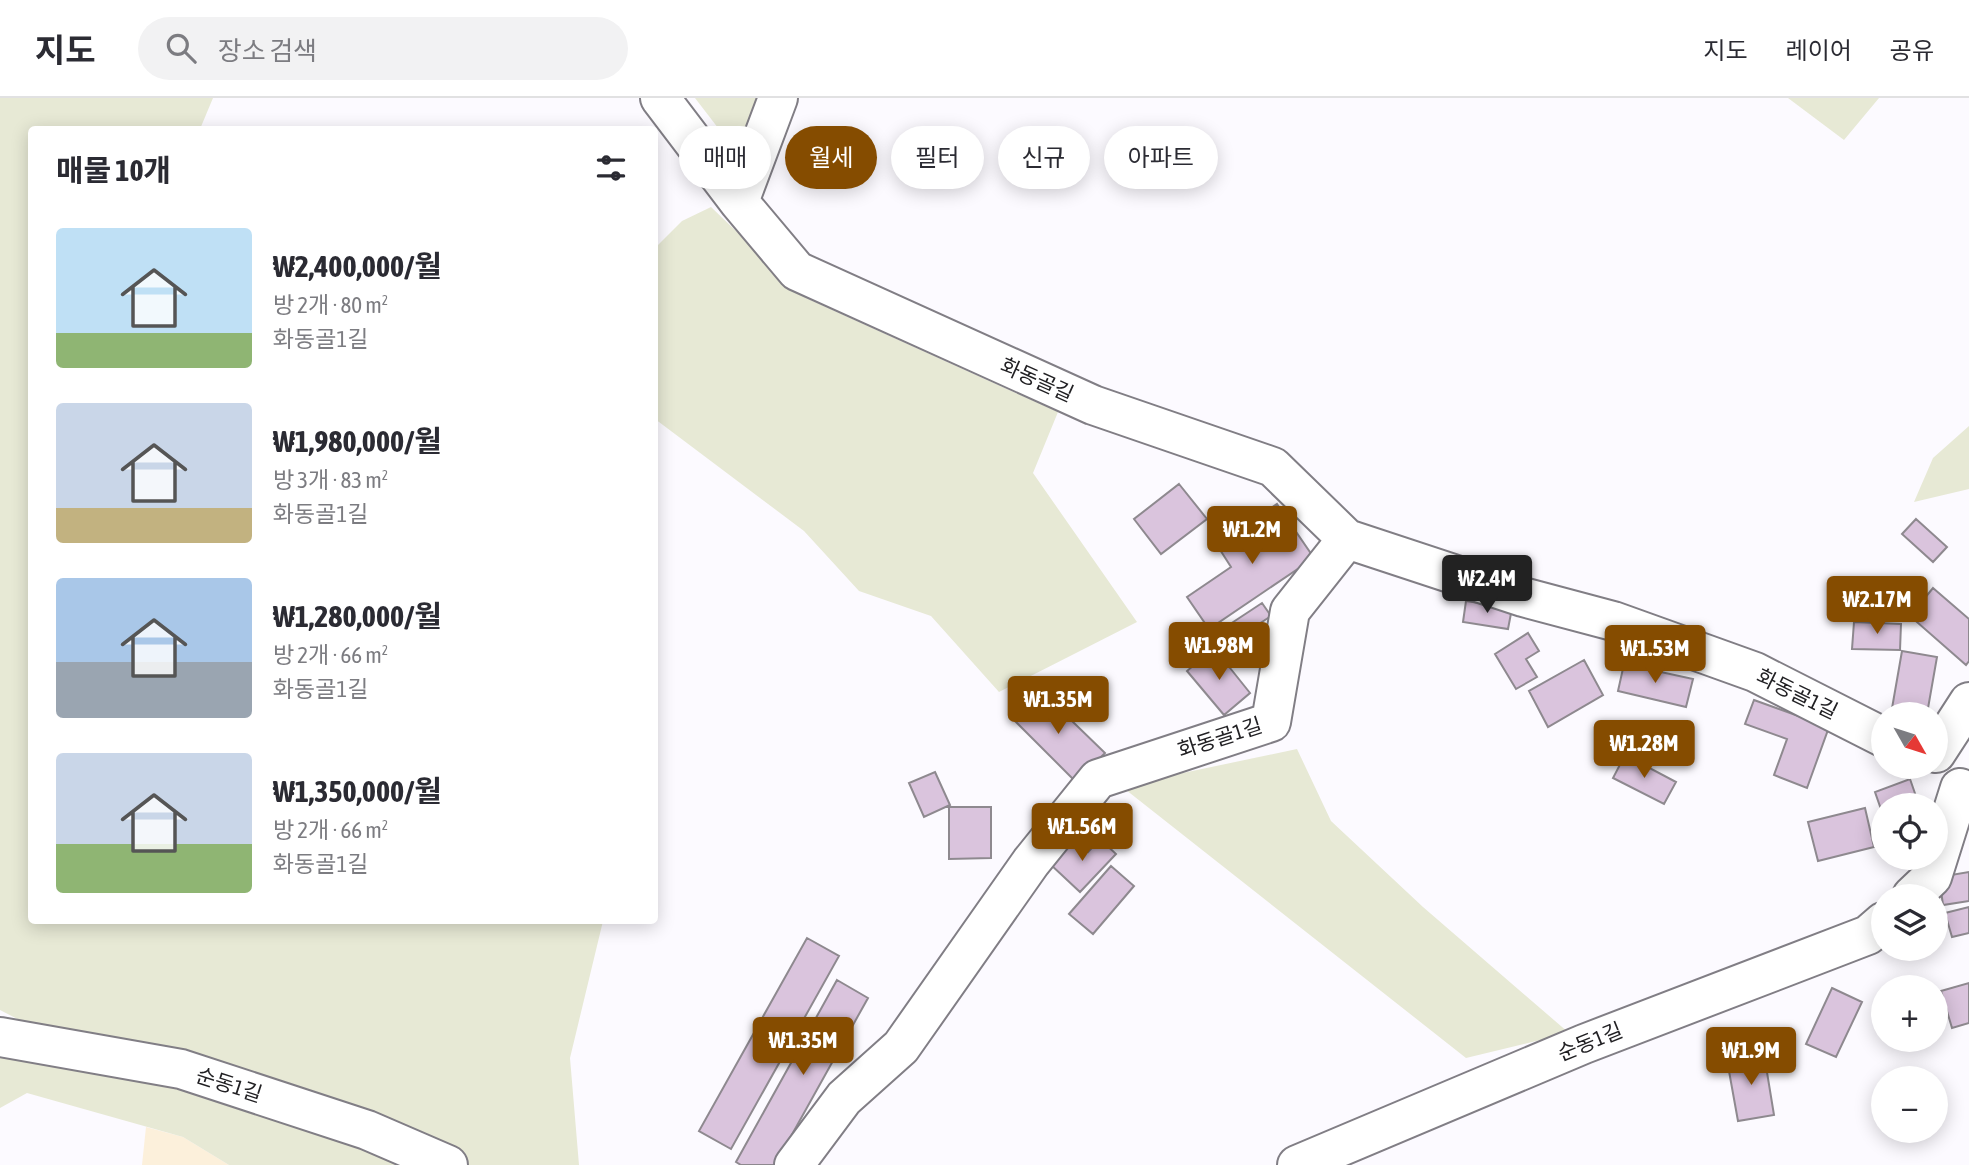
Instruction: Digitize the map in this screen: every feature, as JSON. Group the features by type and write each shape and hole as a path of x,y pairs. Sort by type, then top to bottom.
{"street":[{"name":"화동골길","path":"660,98 739,202 797,271 1093,405 1273,467 1347,538"},
{"path":"739,202 778,98"},
{"name":"화동골1길","path":"794,1165 844,1098 901,1047 1031,862 1098,779 1271,722 1290,611 1347,538 1523,597 1613,621 1755,672 1871,731"},
{"path":"1948,734 1969,702"},
{"path":"1925,884 1932,877 1955,781"},
{"name":"순동1길","path":"1297,1165 1584,1044 1871,932"},
{"name":"순동1길","path":"0,1037 181,1069 367,1130 448,1165"}],"shaded area":[{"path":"146,1127 183,1137 229,1165 142,1165"}],"green space":[{"path":"0,98 213,98 201,126 28,126 28,924 602,924 570,1058 579,1165 229,1165 183,1137 27,1093 0,1108 0,1056 31,1026 0,1010"},
{"path":"695,98 799,98 789,126 785,126 785,135 771,173 771,126 717,126"},
{"path":"1788,98 1879,98 1844,140"},
{"path":"711,207 806,298 1058,412 1033,473 1137,622 999,692 931,616 859,591 804,531 658,421 658,245 682,221"},
{"path":"1969,426 1969,489 1914,502 1933,458"},
{"path":"1297,749 1331,821 1423,907 1569,1033 1466,1058 1121,786"}],"building":[{"path":"1179,484 1207,519 1161,554 1134,519"},
{"path":"1277,504 1314,558 1209,629 1187,597 1231,567 1217,545"},
{"path":"1916,519 1947,547 1933,562 1902,534"},
{"path":"1933,588 1969,619 1969,661 1966,665 1910,616"},
{"path":"1466,601 1512,608 1508,629 1463,622"},
{"path":"1262,603 1271,616 1221,649 1212,636"},
{"path":"1854,622 1901,624 1900,650 1852,649"},
{"path":"1528,633 1539,651 1526,659 1537,677 1516,689 1495,654"},
{"path":"1214,648 1250,693 1224,715 1187,671"},
{"path":"1902,651 1937,657 1929,702 1893,702"},
{"path":"1584,660 1603,695 1548,727 1529,691"},
{"path":"1624,664 1693,679 1686,707 1618,691"},
{"path":"1040,690 1105,753 1076,782 1012,718"},
{"path":"1754,700 1829,727 1807,788 1774,775 1787,739 1745,724"},
{"path":"1625,755 1676,782 1664,804 1613,778"},
{"path":"935,772 950,805 924,817 909,783"},
{"path":"1910,779 1915,793 1875,793"},
{"path":"949,807 991,807 991,858 949,859"},
{"path":"1865,808 1871,848 1818,861 1808,822"},
{"path":"1073,839 1088,852 1100,839 1116,854 1080,892 1050,864"},
{"path":"1111,866 1134,886 1093,934 1069,914"},
{"path":"1969,872 1969,901 1948,904 1948,884 1940,884 1939,877"},
{"path":"1969,907 1969,933 1952,937 1948,912"},
{"path":"807,938 839,956 731,1149 699,1131"},
{"path":"837,980 868,998 775,1165 741,1165 736,1162"},
{"path":"1969,983 1969,1023 1952,1028 1948,1015 1948,989"},
{"path":"1832,988 1862,1002 1836,1057 1806,1044"},
{"path":"1764,1054 1774,1115 1738,1121 1727,1060"}]}
